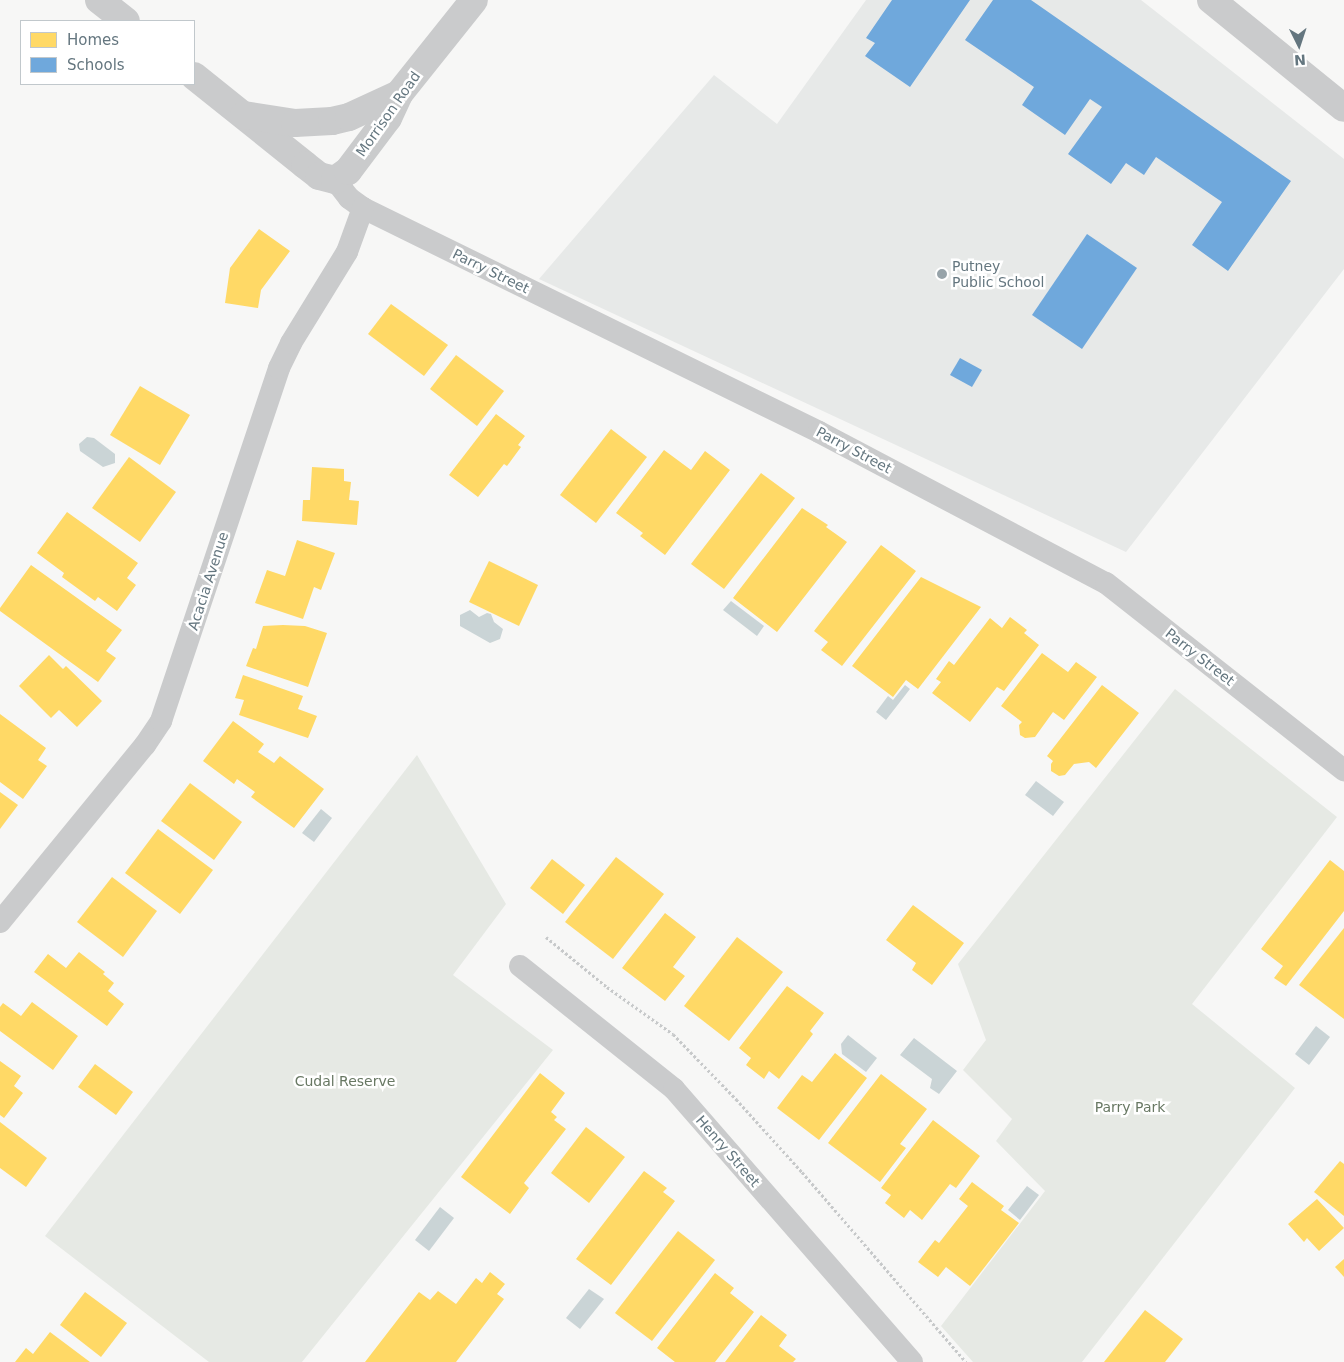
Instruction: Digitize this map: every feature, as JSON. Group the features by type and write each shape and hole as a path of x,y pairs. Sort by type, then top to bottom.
{"street":[{"path":"99,0 125,20"},
{"name":"Morrison Road","path":"335,180 348,171 388,118 399,94 474,0"},
{"path":"1211,0 1344,108"},
{"path":"195,77 319,176 335,180"},
{"path":"240,114 295,123 332,120 348,117 399,94"},
{"name":"Parry Street","path":"335,180 348,198 363,208 819,432 1106,584 1344,770"},
{"name":"Acacia Avenue","path":"0,922 145,744 161,721 279,368 291,344 347,252 363,208"},
{"name":"Henry Street","path":"520,966 674,1089 912,1362"}],"path":[{"path":"546,937 607,986 673,1034 736,1099 802,1172 966,1362"}],"shaded area":[{"name":"Putney Public School","path":"866,0 1141,0 1344,159 1344,269 1126,552 539,279 714,75 777,124"},
{"path":"87,437 94,438 115,454 115,463 103,467 80,451 79,444"},
{"path":"731,601 764,626 757,636 723,610"},
{"path":"470,610 479,617 487,613 491,614 494,622 503,629 500,639 490,643 460,626 460,615"},
{"path":"905,685 910,689 886,720 876,712 888,696 893,700"},
{"path":"1036,781 1064,802 1053,816 1025,795"},
{"path":"321,809 332,818 314,842 302,833"},
{"path":"1316,1026 1330,1037 1309,1065 1295,1054"},
{"path":"848,1035 877,1058 866,1072 842,1054 841,1044"},
{"path":"914,1038 957,1071 939,1094 930,1088 932,1079 900,1055"},
{"path":"1027,1186 1039,1195 1020,1220 1008,1210"},
{"path":"440,1207 454,1218 429,1251 415,1240"},
{"path":"589,1289 604,1299 580,1329 566,1318"}],"green space":[{"name":"Parry Park","path":"1175,689 1337,817 1192,1004 1295,1088 1082,1362 973,1362 941,1326 1045,1191 996,1141 1012,1119 963,1070 986,1040 958,964"},
{"name":"Cudal Reserve","path":"417,755 506,904 453,975 553,1050 302,1362 209,1362 45,1236"}],"building: Homes":[{"path":"259,229 290,251 261,290 258,308 225,303 230,268"},
{"path":"391,304 448,345 424,376 368,334"},
{"path":"456,355 504,391 477,426 430,389"},
{"path":"140,386 190,415 160,465 110,435"},
{"path":"496,414 525,436 518,445 521,447 507,466 504,464 478,497 449,475"},
{"path":"611,429 647,457 596,523 560,495"},
{"path":"664,450 691,470 705,451 730,470 665,555 640,536 643,533 616,513"},
{"path":"129,457 176,492 140,542 92,508"},
{"path":"312,467 344,469 344,481 351,482 349,500 359,501 357,525 302,521 303,500 310,500"},
{"path":"761,473 795,498 724,589 691,564"},
{"path":"802,508 828,525 826,527 847,542 777,632 733,598"},
{"path":"67,512 138,563 127,578 136,585 117,611 98,597 95,601 62,577 64,573 37,553"},
{"path":"297,540 335,553 321,590 314,587 303,619 255,603 267,570 285,576"},
{"path":"881,545 916,571 842,666 821,650 828,642 814,631"},
{"path":"489,561 538,585 519,626 469,602"},
{"path":"31,565 122,630 106,651 116,658 98,682 0,611 0,608"},
{"path":"921,577 981,607 918,689 906,680 893,697 852,666"},
{"path":"1010,617 1027,630 1024,633 1039,645 1004,691 997,687 970,722 932,693 941,682 936,679 949,661 954,665 990,618 1002,628"},
{"path":"263,626 305,626 327,633 308,687 246,666 253,648 256,649"},
{"path":"1042,653 1068,672 1076,662 1097,677 1064,720 1053,712 1035,737 1025,738 1020,735 1019,725 1022,722 1001,706"},
{"path":"49,655 63,669 66,666 102,701 77,727 59,710 51,718 19,686"},
{"path":"243,675 303,696 298,709 317,716 308,738 239,715 244,700 235,698"},
{"path":"1102,685 1139,713 1096,768 1089,762 1074,764 1065,775 1059,776 1051,771 1053,761 1047,756"},
{"path":"0,714 46,748 38,760 47,766 23,799 0,782"},
{"path":"233,721 264,744 258,752 274,763 280,756 324,789 294,828 251,797 255,792 237,779 234,784 203,761"},
{"path":"190,783 242,822 214,860 161,821"},
{"path":"0,792 18,805 0,829"},
{"path":"158,829 213,870 180,914 125,873"},
{"path":"616,857 664,894 613,959 565,922"},
{"path":"552,859 585,885 563,914 530,888"},
{"path":"1330,860 1344,871 1344,911 1286,986 1274,978 1283,966 1261,949"},
{"path":"112,877 157,911 123,957 77,922"},
{"path":"913,905 964,943 932,985 912,970 916,963 886,940"},
{"path":"665,913 696,937 673,967 685,976 665,1001 622,968"},
{"path":"1344,928 1344,1019 1299,985"},
{"path":"737,937 783,972 729,1041 684,1006"},
{"path":"79,952 105,972 103,974 114,983 108,991 124,1004 107,1026 34,972 48,954 66,968"},
{"path":"787,986 824,1013 810,1031 813,1034 779,1079 769,1071 764,1079 746,1065 751,1058 739,1048"},
{"path":"32,1002 78,1036 53,1070 0,1031 0,1007 3,1003 21,1016"},
{"path":"835,1053 867,1078 819,1140 777,1108 802,1075 812,1082"},
{"path":"0,1061 21,1076 14,1086 23,1093 4,1118 0,1115"},
{"path":"95,1064 133,1092 116,1115 78,1087"},
{"path":"540,1073 565,1093 551,1112 557,1117 554,1120 566,1129 524,1183 529,1188 510,1214 461,1177"},
{"path":"881,1074 927,1109 900,1144 906,1148 880,1182 828,1143"},
{"path":"933,1120 980,1156 956,1188 950,1184 922,1220 910,1210 904,1218 885,1203 891,1195 881,1188"},
{"path":"0,1122 47,1158 26,1187 0,1168"},
{"path":"586,1127 625,1157 589,1203 551,1173"},
{"path":"1340,1161 1344,1164 1344,1216 1314,1192"},
{"path":"644,1171 667,1188 663,1192 675,1201 611,1285 576,1259"},
{"path":"972,1182 1004,1206 1001,1210 1019,1223 970,1286 946,1267 938,1277 918,1262 935,1240 939,1243 968,1206 959,1199"},
{"path":"1317,1199 1344,1228 1319,1251 1307,1238 1304,1242 1288,1224"},
{"path":"678,1231 715,1260 652,1341 615,1313"},
{"path":"1344,1259 1344,1277 1335,1267"},
{"path":"490,1272 505,1284 497,1294 504,1299 456,1362 365,1362 419,1292 430,1300 438,1291 456,1304 476,1278 482,1283"},
{"path":"715,1273 734,1288 730,1293 754,1312 715,1362 675,1362 657,1348"},
{"path":"85,1292 127,1323 101,1357 60,1325"},
{"path":"1145,1310 1183,1339 1165,1362 1104,1362"},
{"path":"761,1315 787,1335 779,1346 796,1359 793,1362 725,1362"},
{"path":"50,1332 90,1362 15,1362 26,1348 33,1354"}],"building: Schools":[{"path":"892,0 970,0 910,87 865,56 875,43 866,38"},
{"path":"993,0 1031,0 1291,181 1228,271 1192,245 1222,202 1156,157 1144,175 1126,163 1111,184 1068,154 1102,107 1090,99 1065,135 1022,105 1034,87 965,40"},
{"path":"1087,234 1137,268 1082,349 1032,315"},
{"path":"960,358 982,370 972,387 950,375"}],"place":[{"name":"Putney Public School","path":"942,274"}]}
